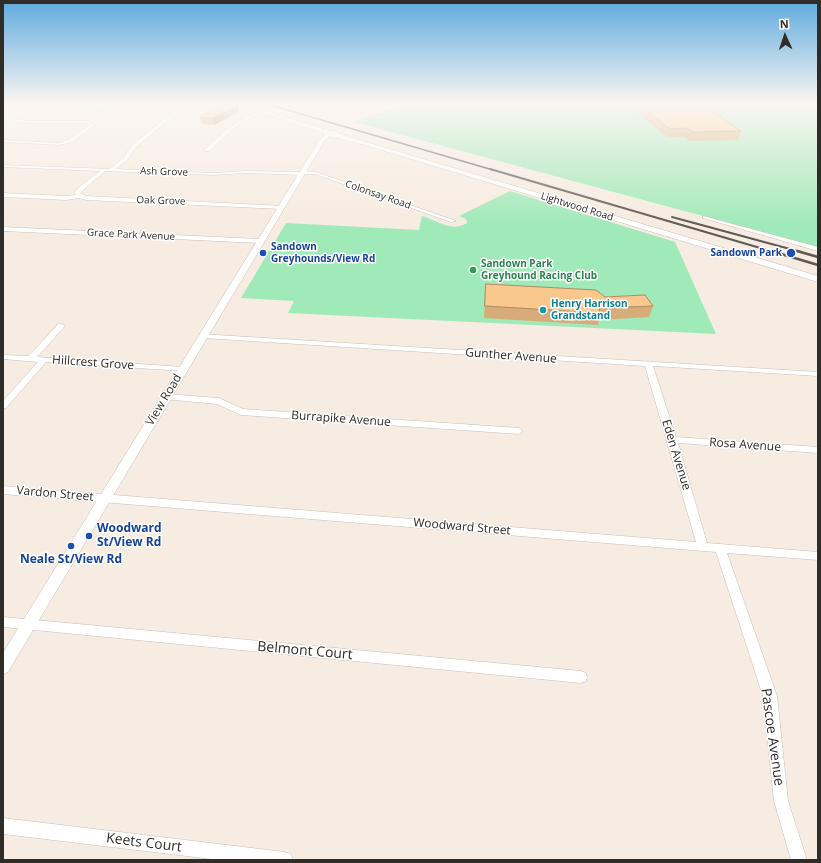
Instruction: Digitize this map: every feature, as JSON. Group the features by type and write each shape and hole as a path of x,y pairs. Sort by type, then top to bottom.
{"main road":[{"name":"Lightwood Road","path":"370,144 818,279"}],"street":[{"path":"111,170 126,158 132,148 137,144"},
{"path":"207,150 212,144"},
{"name":"View Road","path":"3,667 320,144"},
{"name":"Ash Grove","path":"3,166 218,174 246,172 302,173"},
{"path":"79,196 77,193 80,189 104,170"},
{"name":"Colonsay Road","path":"302,173 316,173 453,221"},
{"name":"Oak Grove","path":"3,195 66,198 79,196 94,199 282,207"},
{"path":"705,217 818,249"},
{"name":"Grace Park Avenue","path":"3,229 260,241"},
{"path":"31,359 61,326"},
{"name":"Gunther Avenue","path":"203,336 818,374"},
{"name":"Hillcrest Grove","path":"3,357 183,369"},
{"path":"3,406 44,360"},
{"name":"Eden Avenue","path":"648,364 703,546"},
{"name":"Burrapike Avenue","path":"166,397 219,400 241,412 519,431"},
{"name":"Rosa Avenue","path":"672,440 818,450"},
{"name":"Vardon Street","path":"3,490 106,498"},
{"name":"Woodward Street","path":"106,498 818,556"},
{"name":"Pascoe Avenue","path":"720,548 770,696 781,802 798,860"},
{"name":"Belmont Court","path":"3,622 581,678"},
{"name":"Keets Court","path":"3,826 285,860"}],"green space":[{"path":"437,144 818,144 818,247"},
{"name":"Sandown Park Greyhound Racing Club","path":"510,191 675,242 716,334 288,313 294,301 241,298 286,223 419,230 422,216 444,225 455,227 467,223 466,219 459,216"}],"building":[{"path":"486,284 596,290 605,297 645,295 653,306 599,308 600,313 485,306"}],"railway":[{"path":"405,144 493,170"},
{"path":"490,169 774,252"},
{"path":"672,217 801,252"},
{"path":"771,251 818,265"},
{"path":"797,251 818,257"}],"place":[{"name":"Sandown Greyhounds/View Rd","path":"263,253"},
{"name":"Sandown Park","path":"791,253"},
{"name":"Sandown Park Greyhound Racing Club","path":"473,270"},
{"name":"Henry Harrison Grandstand","path":"543,310"},
{"name":"Woodward St/View Rd","path":"89,536"},
{"name":"Neale St/View Rd","path":"71,546"}]}
